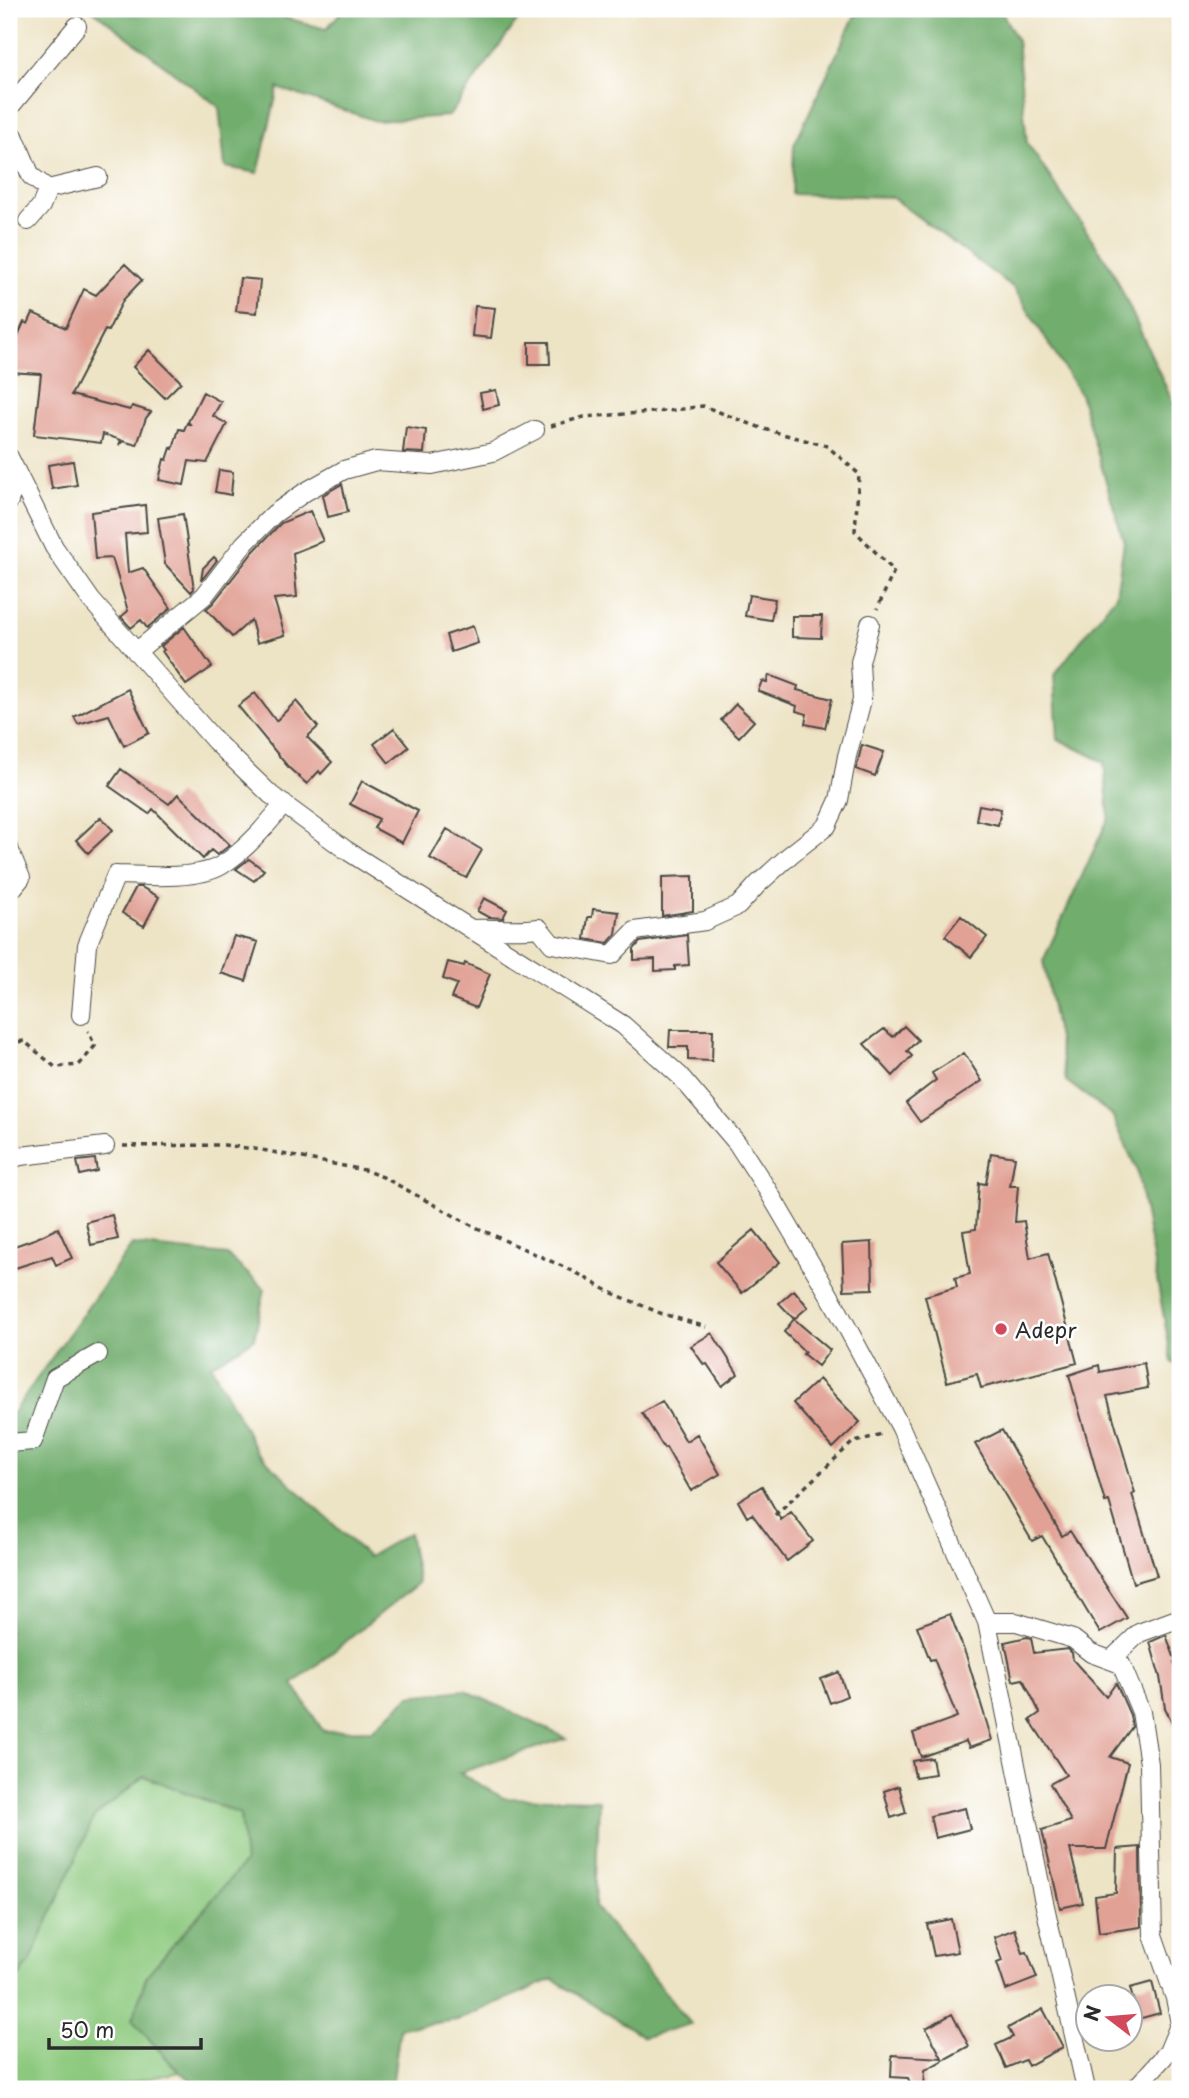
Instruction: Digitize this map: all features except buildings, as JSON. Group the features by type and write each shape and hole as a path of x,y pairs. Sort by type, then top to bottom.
{"street":[{"path":"9,108 78,26"},
{"path":"9,133 15,136 31,176 48,189"},
{"path":"48,189 99,177"},
{"path":"28,221 41,206 48,189"},
{"path":"136,652 204,596 244,544 274,514 305,492 344,470 376,461 432,465 475,456 493,452 535,430"},
{"path":"9,457 54,547 91,600 215,741 271,794 346,849 622,1025 680,1076 737,1143 834,1303 901,1428 987,1622 1042,1893 1086,2089"},
{"path":"9,501 18,477"},
{"path":"471,929 497,927 522,931 539,928 552,944 611,955 635,931 705,921 738,906 790,855 827,826 839,800 862,700 860,662 870,624"},
{"path":"81,1015 87,945 116,875 198,873 221,866 255,838 284,804"},
{"path":"9,849 21,878 9,893"},
{"path":"9,1159 105,1146"},
{"path":"9,1443 33,1441 55,1378 98,1354"},
{"path":"1111,1660 1139,1633 1180,1618"},
{"path":"987,1622 1016,1622 1073,1639 1091,1653 1121,1664 1141,1712 1149,1764 1153,1935 1175,1998 1180,2023 1168,2052 1135,2089"}],"path":[{"path":"535,430 584,417 704,406 764,429 827,446 859,474 855,531 894,571 870,624"},
{"path":"9,1043 24,1041 55,1067 79,1065 95,1046 81,1015"},
{"path":"105,1146 224,1145 364,1170 383,1177 473,1226 575,1272 610,1292 660,1313 706,1326"},
{"path":"775,1515 852,1443 901,1428"}],"green space":[{"path":"91,9 291,9 283,17 326,29 344,9 581,9 520,17 449,116 376,121 278,88 258,173 225,167 219,107"},
{"path":"858,9 1000,9 1017,40 1027,143 1112,269 1180,418 1180,1368 1172,1362 1137,1170 1112,1115 1066,1081 1043,961 1109,817 1104,762 1058,739 1054,675 1116,595 1124,542 1080,394 1014,288 891,197 792,194 794,145"},
{"path":"132,1245 227,1255 265,1289 254,1339 211,1365 257,1452 368,1557 409,1533 418,1583 293,1684 323,1731 372,1730 410,1696 465,1690 566,1738 459,1773 504,1798 599,1800 595,1907 691,2024 644,2037 553,1979 457,2020 400,2028 393,2079 395,2089 191,2089 198,2084 179,2072 132,2020 147,1975 245,1862 240,1814 144,1776 94,1817 30,1962 9,1990 9,1418"},
{"path":"144,1776 240,1813 245,1862 147,1975 132,2020 179,2072 101,2089 9,2089 9,1990 30,1962 94,1817"}],"place":[{"name":"Adepr","path":"1001,1329"}]}
